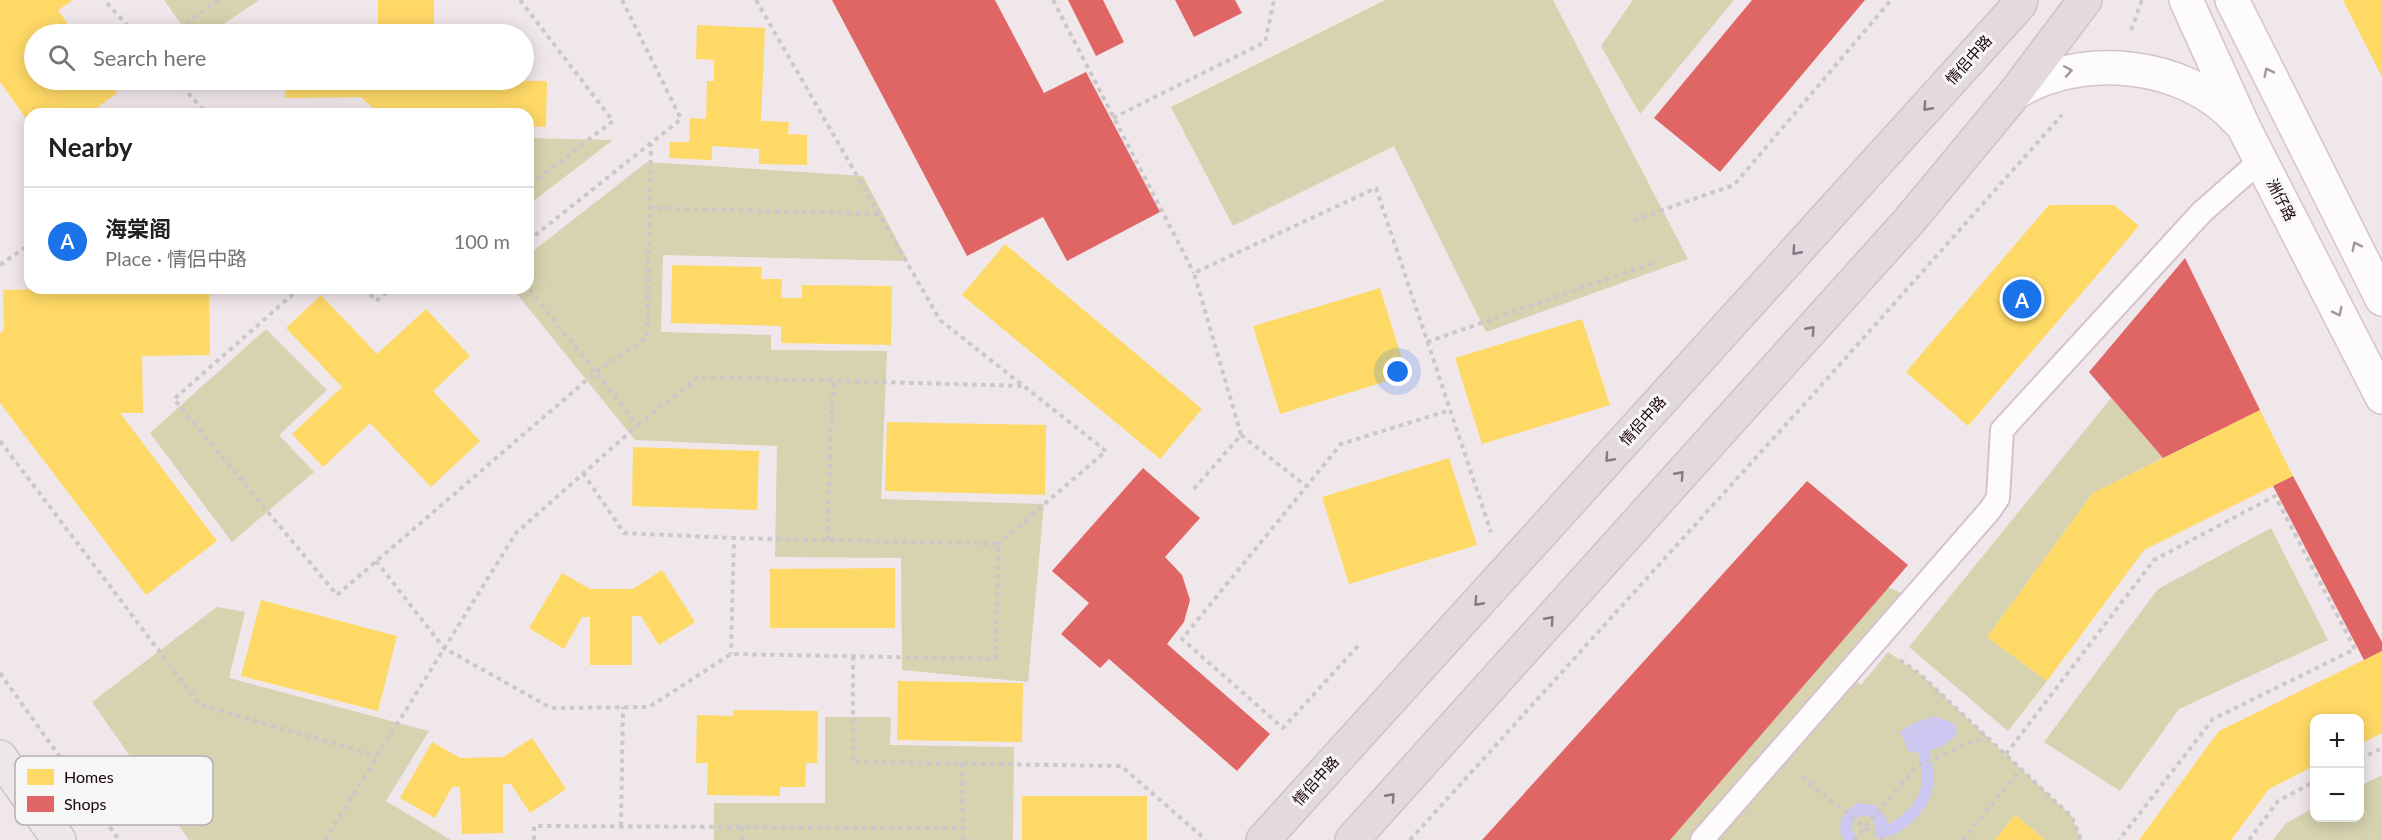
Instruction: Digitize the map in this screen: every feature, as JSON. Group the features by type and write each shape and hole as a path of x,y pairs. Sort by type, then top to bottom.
{"highway":[{"name":"情侣中路","path":"1263,840 2003,23 2021,0"},
{"path":"1352,840 1909,221 2015,93 2085,0"}],"main road":[{"path":"0,757 15,778"},
{"path":"48,825 59,840"}],"street":[{"name":"洲仔路","path":"2186,0 2245,130 2382,397"},
{"path":"2232,0 2382,299"},
{"path":"2015,93 2033,81 2057,73 2106,68 2142,70 2188,86 2223,107 2245,130"}],"lane":[{"path":"1702,840 1776,756 1881,647 1990,510 1998,498 2002,430 2202,212 2261,160"}],"path":[{"path":"185,24 218,0"},
{"path":"534,236 681,119 622,0"},
{"path":"583,473 624,533 998,544 1106,451 940,320 756,0"},
{"path":"1053,0 1194,273 1241,435 1306,486"},
{"path":"1113,118 1265,42 1274,0"},
{"path":"1634,220 1734,185 1891,0"},
{"path":"1410,840 1818,389 2029,150 2106,68 2129,33 2142,0"},
{"path":"522,1 613,121 534,181"},
{"path":"107,3 126,24"},
{"path":"185,90 202,108"},
{"path":"293,294 174,399 337,595 596,372 646,338 651,144"},
{"path":"1194,273 1376,188 1505,573"},
{"path":"649,208 879,214"},
{"path":"0,265 24,248"},
{"path":"1427,342 1653,263"},
{"path":"370,294 376,301 385,294"},
{"path":"533,294 638,425"},
{"path":"325,840 516,533 638,425 698,377 1024,386"},
{"path":"827,540 833,381"},
{"path":"1358,646 1283,728 1182,639 1341,444 1450,410"},
{"path":"1194,489 1241,435"},
{"path":"0,441 200,705 377,756"},
{"path":"2006,754 2154,560 2275,496 2355,650 2213,719 2119,840"},
{"path":"731,654 734,538"},
{"path":"376,561 444,648 551,708 649,707 731,654 996,658 998,544"},
{"path":"1881,647 1920,674 2072,817 2081,840"},
{"path":"853,656 853,762 1121,766 1206,840"},
{"path":"0,673 59,756"},
{"path":"621,826 623,707"},
{"path":"1854,840 1917,766 1935,756 1986,736"},
{"path":"2364,757 2382,748"},
{"path":"1776,756 1864,827 1885,840"},
{"path":"962,764 963,840"},
{"path":"1964,840 2021,769"},
{"path":"2249,840 2278,801 2310,784"},
{"path":"108,825 119,840"},
{"path":"534,840 534,826 962,828"},
{"path":"742,826 742,840"}],"shaded area":[{"path":"164,0 259,0 224,24 181,24"},
{"path":"1385,0 1553,0 1688,259 1486,332 1394,146 1233,226 1171,107"},
{"path":"1633,0 1734,0 1640,114 1601,46"},
{"path":"534,138 613,140 534,200"},
{"path":"647,162 863,176 908,261 663,255 661,332 771,335 771,350 887,351 881,499 1044,504 1028,682 902,670 901,558 775,557 777,446 635,440 517,294 534,294 534,250"},
{"path":"266,329 327,390 279,435 314,472 232,542 150,433"},
{"path":"2111,398 2163,458 2093,493 1987,637 2047,681 2008,731 1909,647"},
{"path":"2271,528 2328,640 2179,709 2120,791 2044,742 2158,589"},
{"path":"1888,587 1912,598 1848,672 1861,685 1888,652 1920,674 2072,817 2081,840 2045,840 2015,815 1995,840 1669,840"},
{"path":"217,607 245,612 229,678 429,731 386,801 451,840 189,840 178,825 213,825 213,756 130,756 92,702"},
{"path":"1935,716 1955,724 1957,732 1953,738 1948,743 1930,750 1909,752 1900,732 1914,723"},
{"path":"825,717 891,717 890,745 1014,747 1013,840 714,840 714,803 825,803"},
{"path":"2382,775 2382,840 2273,840 2286,823 2310,810 2310,822 2364,822 2364,784"}],"building: Homes":[{"path":"0,0 73,0 58,10 68,24 24,24 24,90 115,90 117,93 96,108 24,108 24,116 0,82"},
{"path":"378,0 434,0 434,24 378,24"},
{"path":"2343,0 2382,0 2382,77"},
{"path":"697,25 765,28 761,121 789,122 788,134 807,135 807,165 759,164 759,149 712,146 712,160 669,158 670,142 689,142 690,118 706,119 707,81 714,81 714,60 696,59"},
{"path":"534,81 547,81 546,127 534,126 534,108 373,108 361,97 285,98 285,90 534,90"},
{"path":"2049,205 2114,205 2139,226 1968,426 1906,372"},
{"path":"1005,244 1202,409 1160,459 962,295"},
{"path":"672,265 762,267 761,279 782,279 781,298 802,298 802,285 892,286 891,345 781,343 781,326 671,323"},
{"path":"1380,288 1407,375 1280,414 1253,326"},
{"path":"24,289 24,294 209,294 210,355 142,356 143,413 120,413 217,541 146,595 0,403 0,333 4,330 3,290"},
{"path":"321,295 377,354 426,309 470,356 433,391 480,441 431,487 370,423 323,467 292,434 342,387 286,328"},
{"path":"1582,319 1610,405 1482,444 1455,358"},
{"path":"2260,410 2293,476 2144,550 2047,681 1987,637 2093,493"},
{"path":"887,422 1046,425 1045,495 885,491"},
{"path":"633,447 759,451 757,510 632,506"},
{"path":"1449,458 1477,545 1349,584 1322,497"},
{"path":"1832,539 1878,578 1651,840 1563,840 1636,756 1599,724 1662,650 1701,684 1738,642 1700,610 1756,547 1795,582"},
{"path":"895,568 895,628 770,628 770,569"},
{"path":"662,570 695,622 659,645 641,616 632,616 632,665 590,665 590,617 582,617 564,649 529,628 562,573 590,589 633,589"},
{"path":"261,600 397,636 378,711 241,676"},
{"path":"2382,651 2382,733 2364,742 2364,714 2310,714 2310,768 2269,789 2231,840 2139,840 2219,731"},
{"path":"898,681 1023,683 1022,742 897,740"},
{"path":"733,710 818,711 817,763 806,763 805,787 780,787 780,796 707,795 708,763 696,763 697,715 733,716"},
{"path":"532,738 566,789 530,813 511,784 503,784 503,833 462,834 460,787 452,787 435,818 400,798 432,742 460,758 503,757"},
{"path":"1022,796 1147,796 1147,840 1022,840"},
{"path":"2015,815 2045,840 1995,840"}],"building: Shops":[{"path":"832,0 995,0 1044,93 1086,72 1160,212 1067,261 1043,217 967,256"},
{"path":"1068,0 1103,0 1124,42 1096,56"},
{"path":"1175,0 1235,0 1242,13 1194,37"},
{"path":"1752,0 1865,0 1720,172 1654,118"},
{"path":"2185,258 2260,410 2163,458 2089,372"},
{"path":"1143,468 1200,518 1165,557 1182,575 1190,600 1184,622 1167,644 1270,734 1237,771 1109,659 1100,668 1061,634 1089,603 1052,571"},
{"path":"2293,476 2382,642 2382,651 2364,660 2273,486"},
{"path":"1807,481 1908,565 1670,840 1482,840"}],"waterway":[{"path":"1877,815 1882,825 1881,833 1899,825 1916,809 1927,787 1924,751"},
{"path":"1851,815 1860,809 1872,811"},
{"path":"1847,820 1846,831 1851,840"}],"place":[{"name":"海棠阁","path":"2022,299"}]}
